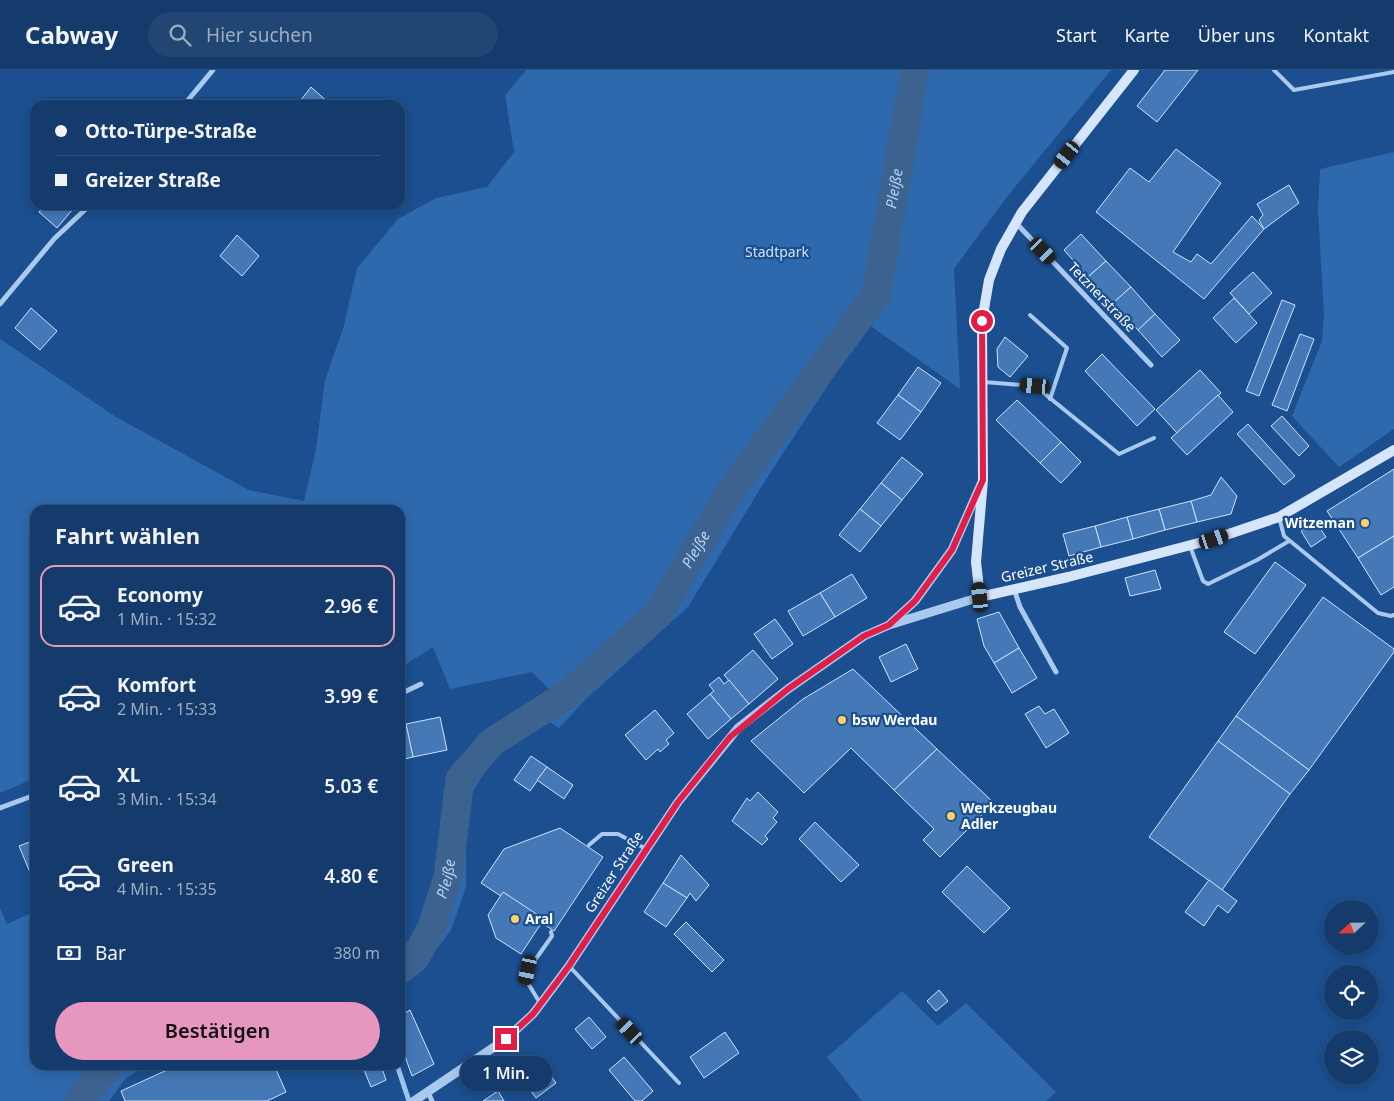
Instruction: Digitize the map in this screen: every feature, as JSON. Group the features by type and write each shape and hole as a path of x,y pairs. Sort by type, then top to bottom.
{"main road":[{"path":"980,597 976,562 983,480 982,321 989,280 998,254 1022,212 1134,70"},
{"name":"Greizer Straße","path":"980,597 1068,578 1190,546 1279,517 1394,450"}],"street":[{"path":"188,100 213,70"},
{"path":"0,304 54,238 85,210"},
{"name":"Tetznerstraße","path":"1016,223 1151,365"},
{"path":"889,625 915,601 952,550 983,480"},
{"path":"1014,589 1020,607 1056,672"},
{"name":"Greizer Straße","path":"424,1098 506,1039 533,1014 569,966 678,802 738,728 788,689 864,636 889,625 980,597"},
{"path":"405,692 421,684"},
{"path":"0,808 30,796"}],"lane":[{"path":"1274,70 1294,90 1394,72"},
{"path":"1030,315 1067,348 1050,399"},
{"path":"982,381 1035,386 1119,454 1154,438"},
{"path":"1279,517 1284,536 1378,613 1394,615"},
{"path":"1190,546 1203,582 1208,584 1258,560 1289,540"},
{"path":"589,845 602,834 618,834 646,849"},
{"path":"540,1004 526,980 528,970 552,936 552,932"},
{"path":"569,966 679,1083"}],"green space":[{"name":"Stadtpark","path":"526,70 1111,70 1006,198 954,269 960,389 868,324 770,473 688,607 586,699 559,728 545,719 511,741 489,765 472,793 466,838 466,887 451,930 424,966 405,982 405,953 420,935 435,891 446,789 468,756 500,725 538,703 549,689 532,672 450,689 433,647 405,665 405,505 30,505 30,780 0,793 0,339 116,417 249,490 304,501 316,449 325,380 343,329 357,268 398,219 436,198 487,187 514,152 505,95"},
{"path":"1394,152 1394,429 1339,467 1292,416 1322,341 1324,316 1318,209 1320,169"},
{"path":"0,908 7,924 30,913 30,1070 139,1070 125,1079 109,1101 0,1101"},
{"path":"902,991 938,1026 966,1003 1056,1092 1046,1101 862,1101 827,1057"}],"building":[{"path":"1165,70 1198,70 1157,122 1137,106"},
{"path":"311,87 325,100 301,100"},
{"path":"1176,149 1221,183 1173,252 1191,262 1197,254 1211,264 1252,216 1264,229 1204,299 1096,212 1130,168 1149,182"},
{"path":"1289,185 1299,203 1264,229 1259,220 1263,215 1257,204"},
{"path":"41,210 72,210 57,228 39,212"},
{"path":"1081,234 1106,261 1088,277 1064,250"},
{"path":"237,235 259,256 242,276 220,256"},
{"path":"1106,261 1131,287 1113,303 1088,277"},
{"path":"1253,272 1272,293 1249,314 1230,293"},
{"path":"1131,287 1155,314 1138,330 1113,303"},
{"path":"1234,298 1257,323 1236,343 1213,318"},
{"path":"1282,300 1295,305 1259,396 1246,391"},
{"path":"31,308 57,331 40,350 15,328"},
{"path":"1155,314 1180,340 1162,357 1138,330"},
{"path":"1300,334 1314,339 1287,411 1272,405"},
{"path":"1005,337 1028,356 1010,377 998,367 997,349"},
{"path":"1102,354 1155,409 1137,426 1085,371"},
{"path":"918,367 941,383 921,412 898,395"},
{"path":"1200,370 1221,393 1177,433 1156,410"},
{"path":"898,395 921,412 900,440 877,423"},
{"path":"1218,395 1233,412 1187,455 1171,438"},
{"path":"1017,400 1061,442 1040,463 996,420"},
{"path":"1282,416 1309,446 1299,456 1271,426"},
{"path":"1248,424 1295,476 1284,485 1237,434"},
{"path":"1061,442 1081,462 1061,483 1040,463"},
{"path":"902,457 923,474 902,500 881,483"},
{"name":"Witzeman","path":"1394,469 1394,536 1358,558 1327,511"},
{"path":"1221,477 1237,496 1231,514 1197,522 1191,501 1211,495"},
{"path":"881,483 902,500 881,526 860,509"},
{"path":"1191,501 1197,522 1165,530 1159,509"},
{"path":"860,509 881,526 860,552 839,535"},
{"path":"1159,509 1165,530 1133,539 1127,517"},
{"path":"1127,517 1133,539 1101,547 1095,526"},
{"path":"1315,521 1326,537 1311,547 1301,531"},
{"path":"1095,526 1101,547 1069,556 1063,534"},
{"path":"1394,536 1394,587 1381,595 1358,558"},
{"path":"1275,562 1306,585 1255,654 1224,632"},
{"path":"1155,570 1161,589 1130,596 1125,578"},
{"path":"852,574 867,598 835,617 820,593"},
{"path":"820,593 835,617 803,636 788,611"},
{"path":"1323,597 1394,649 1394,652 1309,770 1236,716"},
{"path":"999,612 1019,648 994,663 984,646 977,619"},
{"path":"775,619 793,644 772,659 754,634"},
{"path":"906,644 918,669 891,682 879,657"},
{"path":"1019,648 1037,678 1012,693 994,663"},
{"path":"753,650 778,679 749,704 724,675"},
{"name":"bsw Werdau","path":"853,669 937,749 894,790 851,748 804,793 751,741 803,699"},
{"path":"719,677 724,684 729,680 749,704 731,719 710,694 714,691 709,685"},
{"path":"710,694 731,719 708,739 687,714"},
{"path":"1039,706 1045,714 1054,709 1069,733 1046,748 1025,714"},
{"path":"655,710 674,733 666,740 669,744 660,752 658,749 646,760 625,735"},
{"path":"1236,716 1309,770 1290,794 1218,741"},
{"path":"440,717 447,750 413,757 406,724"},
{"path":"405,724 413,757 405,759"},
{"path":"1218,741 1290,794 1222,890 1149,837"},
{"name":"Werkzeugbau Adler","path":"937,749 994,803 940,857 923,840 934,829 894,790"},
{"path":"531,756 547,767 530,791 514,780"},
{"path":"547,767 573,785 564,799 537,780"},
{"path":"758,792 778,812 773,818 777,822 765,836 768,839 762,845 732,821 747,798 750,801"},
{"path":"815,822 859,865 841,882 799,839"},
{"path":"560,828 603,857 554,931 481,883 504,849"},
{"path":"30,842 30,872 19,846"},
{"path":"681,855 709,885 696,901 690,893 687,898 663,883"},
{"path":"967,866 1010,908 984,933 942,892"},
{"path":"1209,880 1237,901 1228,913 1218,905 1204,926 1185,912"},
{"path":"663,883 687,898 666,927 644,912"},
{"path":"503,892 544,919 521,954 496,938 488,915"},
{"path":"686,922 724,960 712,972 674,934"},
{"path":"939,990 948,1001 936,1011 927,1001"},
{"path":"410,1010 434,1064 412,1076 405,1056 405,1013"},
{"path":"589,1017 606,1037 592,1049 575,1029"},
{"path":"725,1032 739,1053 704,1078 690,1057"},
{"path":"624,1057 653,1091 642,1101 635,1101 609,1070"},
{"path":"540,1060 556,1083 536,1098 519,1075"},
{"path":"167,1070 276,1070 286,1092 267,1101 125,1101 121,1091"},
{"path":"364,1070 383,1070 386,1080 371,1087"},
{"path":"498,1091 504,1101 483,1101"}],"waterway":[{"name":"Pleiße","path":"405,966 415,958 432,927 448,877 460,779 492,742 568,694 659,613 729,493 876,295 915,70"},
{"name":"Pleiße","path":"78,1101 106,1070"},
{"path":"399,1070 409,1101"}],"place":[{"name":"Witzeman","path":"1365,523"},
{"name":"bsw Werdau","path":"842,720"},
{"name":"Werkzeugbau Adler","path":"951,816"},
{"name":"Aral","path":"515,919"}],"route":[{"path":"506,1039 533,1014 569,966 678,802 738,728 788,689 864,636 889,625 915,601 952,550 983,480 982,321"}]}
